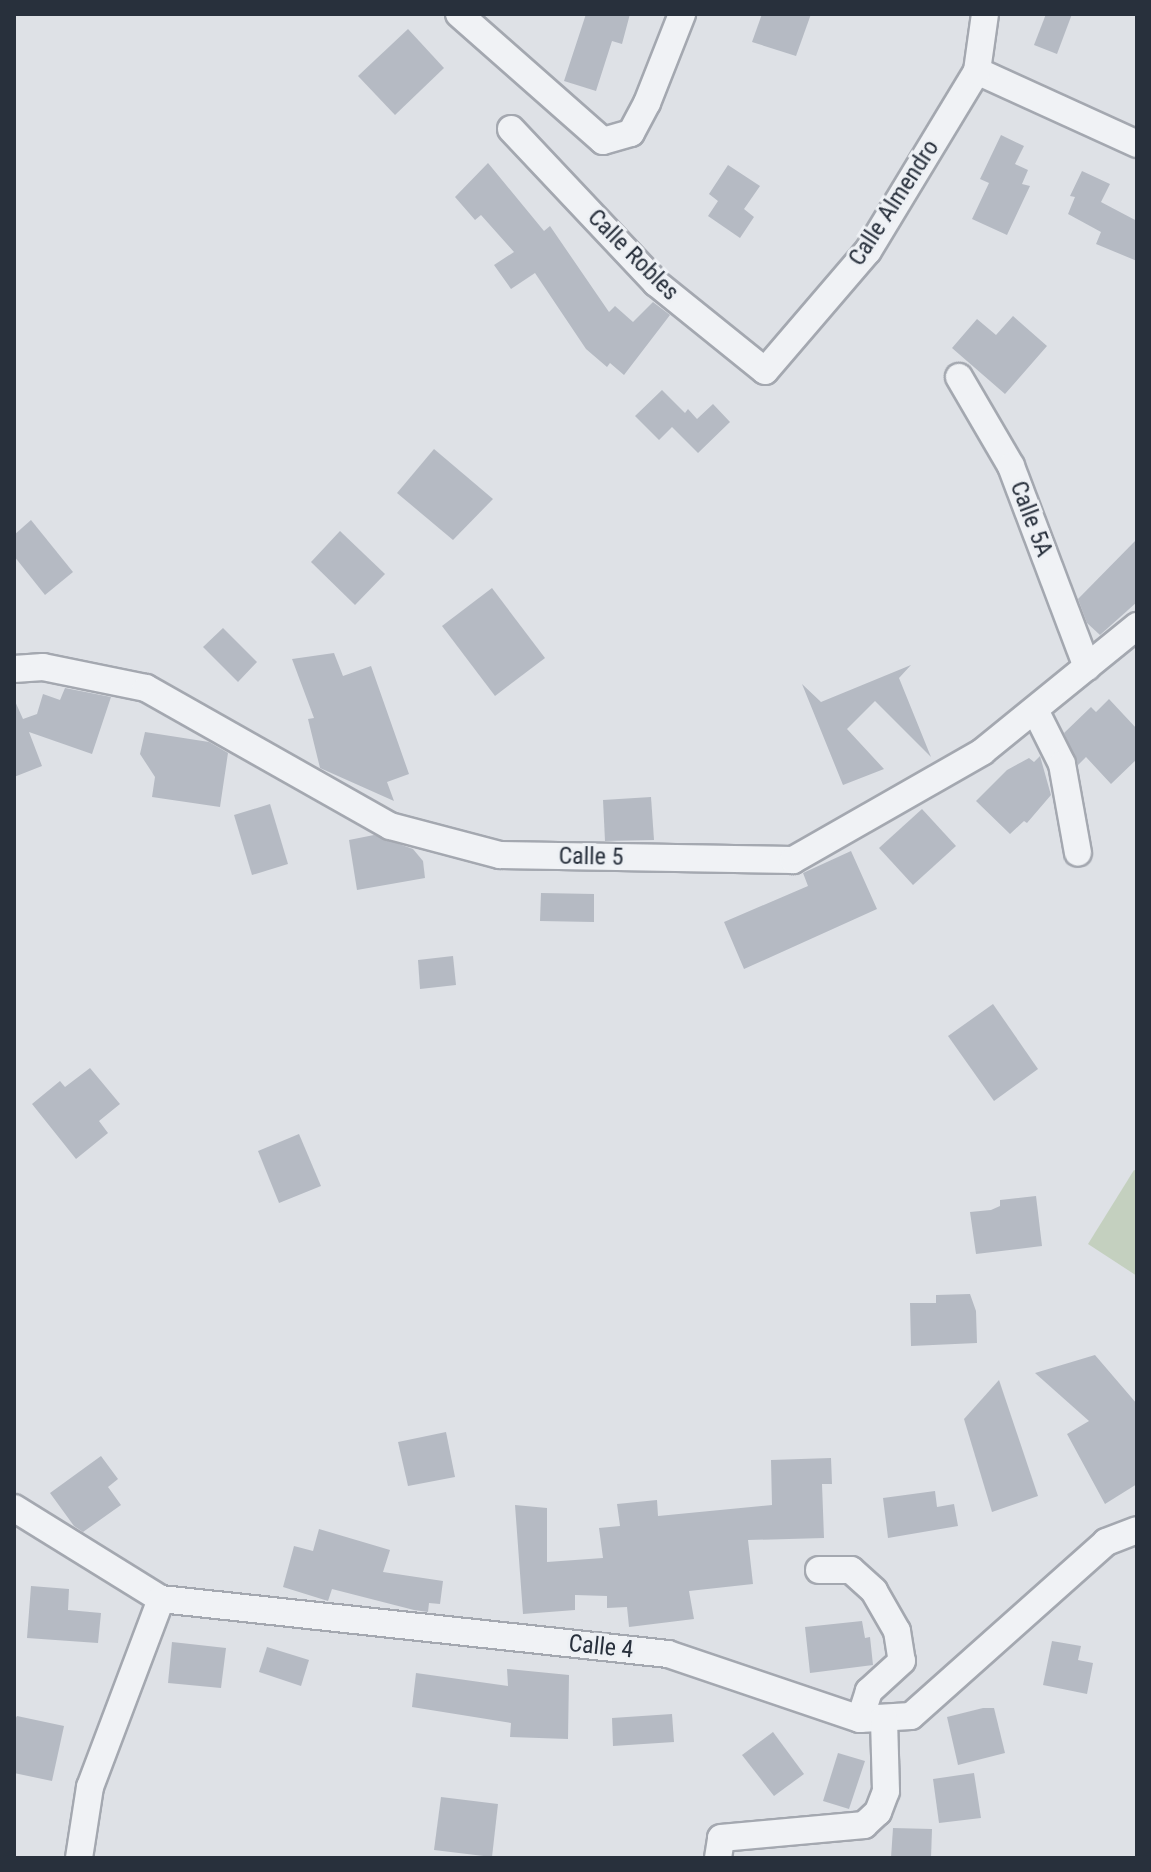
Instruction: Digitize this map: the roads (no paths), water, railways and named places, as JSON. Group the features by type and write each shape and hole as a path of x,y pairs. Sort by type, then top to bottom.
{"street":[{"path":"459,14 603,141 631,133 682,14"},
{"name":"Calle Almendro","path":"765,371 868,251 977,71 985,14"},
{"path":"977,71 1137,144"},
{"name":"Calle Robles","path":"511,129 656,283 765,371"},
{"name":"Calle 5A","path":"959,377 1011,466 1087,667"},
{"name":"Calle 5","path":"14,669 43,667 146,688 390,826 500,855 793,860 982,752 1137,626"},
{"path":"1035,710 1062,764 1078,853"},
{"name":"Calle 4","path":"14,1508 161,1599 668,1654 872,1719"},
{"path":"872,1719 911,1716 1106,1542 1137,1530"},
{"path":"718,1858 721,1838 864,1825 878,1812 886,1791 869,1691 902,1661 897,1631 874,1591 851,1570 819,1570"},
{"path":"79,1858 90,1787 161,1599"}]}
